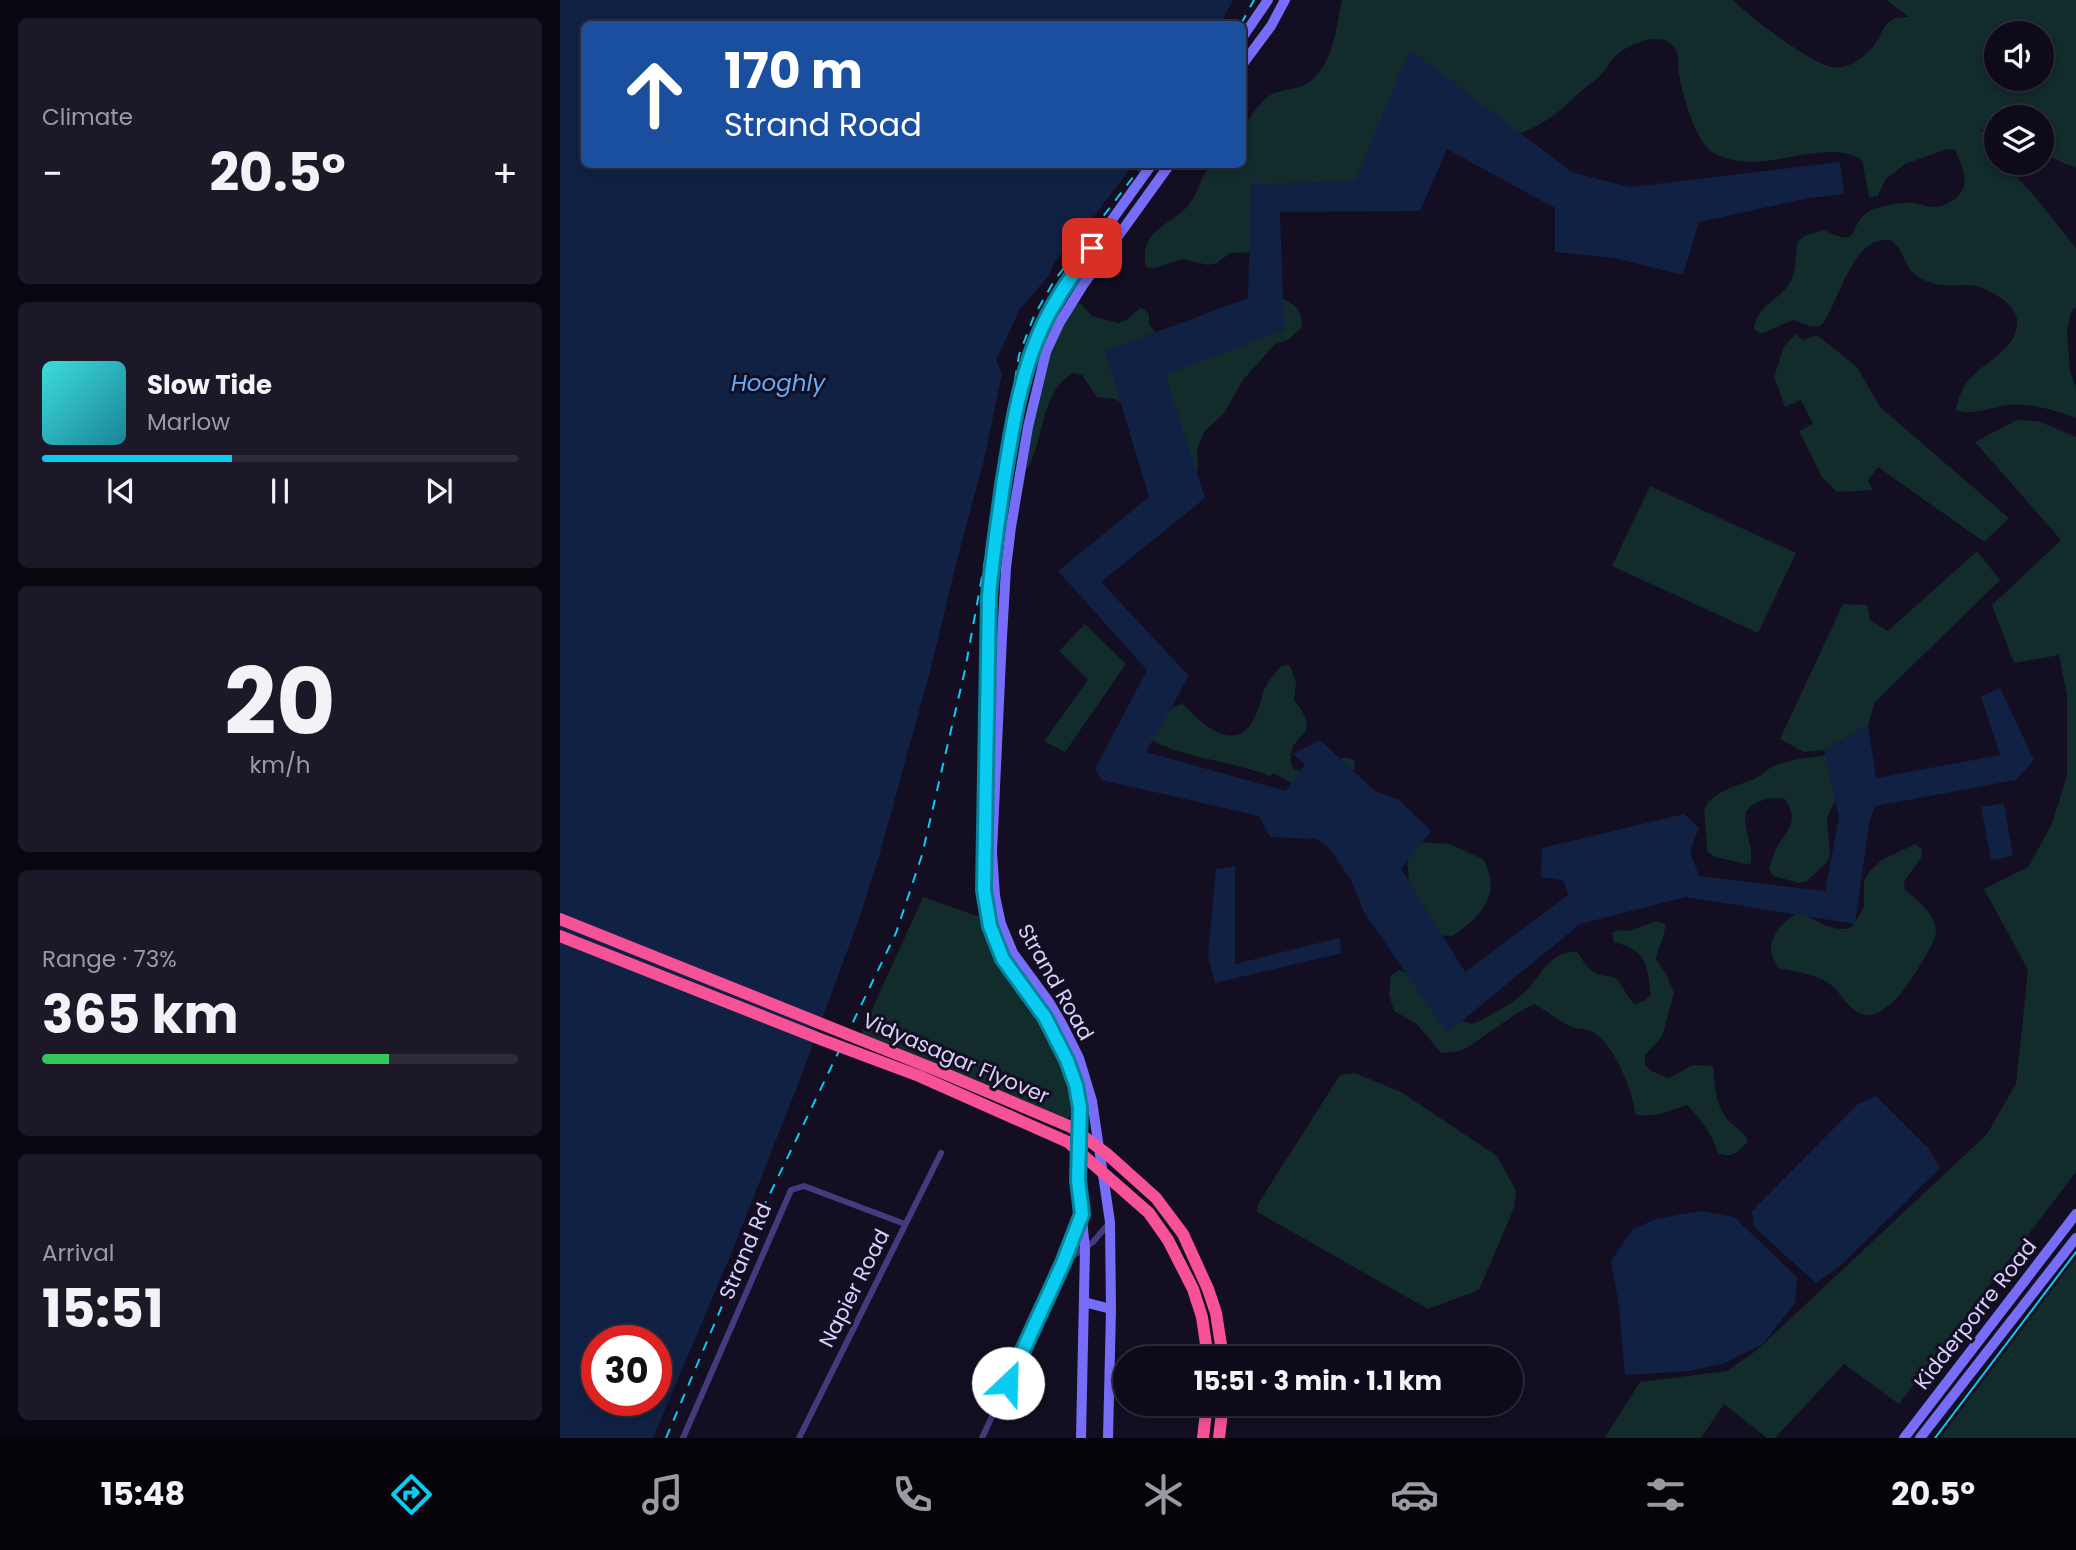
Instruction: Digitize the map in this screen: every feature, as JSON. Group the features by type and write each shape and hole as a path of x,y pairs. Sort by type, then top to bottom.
{"highway":[{"name":"Vidyasagar Flyover","path":"560,919 1071,1127 1107,1154 1156,1198 1183,1234 1208,1289 1216,1313 1221,1346"},
{"name":"Vidyasagar Flyover","path":"560,936 919,1076 1069,1142 1149,1213 1168,1240 1193,1289 1202,1317 1206,1346"},
{"path":"1203,1438 1206,1416"},
{"path":"1219,1438 1222,1416"}],"main road":[{"path":"1246,32 1268,0"},
{"path":"1246,60 1271,26 1285,0"},
{"path":"1258,16 1271,26"},
{"name":"Strand Road","path":"1081,1438 1085,1248 1078,1180 1080,1108 1076,1085 1067,1060 1045,1017 1003,959 990,926 984,890 989,597 992,560 1013,426 1031,357 1061,291 1149,168"},
{"name":"Strand Road","path":"1108,1438 1110,1222 1098,1133 1086,1076 1062,1024 1013,953 1001,924 995,896 992,852 1006,568 1028,426 1046,352 1060,322 1083,285 1167,168"},
{"path":"1013,426 1028,426"},
{"name":"Kidderporre Road","path":"1904,1438 2076,1214"},
{"path":"1920,1438 2076,1238"},
{"path":"1084,1302 1111,1309"}],"street":[{"name":"Napier Road","path":"799,1438 941,1153"},
{"name":"Strand Rd","path":"683,1438 791,1190 804,1186 905,1224"},
{"path":"982,1438 1063,1263 1082,1214"},
{"path":"1063,1263 1085,1248 1110,1222"}],"green space":[{"path":"1342,0 1733,0 1766,28 1809,57 1832,67 1844,67 1866,54 1890,21 1909,17 1886,0 2076,0 2076,168 2054,159 2054,105 1984,105 1984,130 1980,129 1984,134 1984,175 2015,175 2076,248 2076,307 2071,312 2067,330 2070,372 2076,387 2076,418 2027,405 1969,412 1956,410 1968,381 2012,339 2016,330 2015,314 2005,301 1982,288 1936,284 1917,276 1906,263 1900,249 1890,240 1873,243 1863,250 1847,274 1824,322 1819,326 1809,326 1793,320 1761,334 1754,329 1760,313 1791,280 1798,241 1806,235 1824,230 1837,236 1850,236 1864,215 1893,204 1914,203 1935,207 1946,204 1955,199 1963,188 1963,169 1955,150 1947,149 1905,164 1885,180 1878,196 1869,197 1862,160 1847,154 1814,153 1761,161 1743,161 1717,155 1706,146 1695,128 1681,84 1677,52 1664,40 1648,40 1625,49 1599,77 1562,108 1527,131 1507,137 1459,132 1425,167 1278,202 1258,252 1230,253 1217,263 1208,265 1182,259 1155,268 1146,267 1146,246 1150,239 1188,205 1207,168 1246,168 1246,125 1261,103 1272,94 1307,84 1322,68 1331,50"},
{"path":"1283,299 1298,310 1302,327 1289,339 1274,345 1243,380 1224,413 1204,432 1197,449 1198,468 1192,486 1124,404 1115,399 1097,397 1082,375 1073,373 1055,391 1049,403 1028,468 1019,469 1038,375 1072,307 1080,303 1092,316 1119,323 1141,307 1149,314 1149,323 1158,338 1264,301"},
{"path":"1796,334 1803,340 1817,335 1857,367 1880,407 2009,518 1984,542 1878,467 1868,480 1873,490 1837,492 1822,477 1799,431 1813,424 1801,400 1785,407 1774,377 1784,346"},
{"path":"2017,420 2038,421 2076,437 2076,1172 1899,1404 1844,1364 1775,1438 1767,1438 1724,1404 1701,1438 1605,1437 1640,1382 1727,1371 1757,1350 1987,1134 2016,1084 2028,970 1984,889 2028,867 2051,826 2067,776 2067,696 2059,655 2014,663 1992,605 2061,540 1975,442"},
{"path":"1650,486 1796,553 1758,633 1612,566"},
{"path":"1977,551 2000,580 1875,702 1868,725 1824,750 1804,752 1780,739 1843,604 1867,605 1870,620 1888,631"},
{"path":"1085,624 1126,664 1065,752 1044,741 1088,680 1059,651"},
{"path":"1290,665 1296,682 1294,700 1307,724 1306,731 1293,748 1293,769 1313,770 1345,757 1354,760 1355,768 1326,803 1294,788 1289,781 1273,773 1270,776 1194,756 1151,740 1151,729 1173,707 1182,704 1216,731 1232,736 1244,731 1254,719 1270,679 1281,666"},
{"path":"1838,752 1839,793 1827,818 1830,854 1827,862 1807,881 1799,883 1773,876 1769,868 1792,821 1790,807 1785,799 1764,800 1746,811 1750,865 1715,857 1707,851 1705,808 1714,797 1756,778 1776,765"},
{"path":"1422,842 1449,844 1483,859 1489,872 1490,894 1486,904 1472,921 1453,936 1435,935 1409,889 1407,850"},
{"path":"1915,844 1922,849 1921,858 1904,881 1905,890 1929,913 1936,932 1920,965 1895,1000 1879,1012 1866,1015 1854,1010 1824,980 1778,968 1771,946 1776,933 1785,922 1802,912 1831,927 1851,928 1864,907 1864,880 1869,872 1882,860"},
{"path":"923,897 983,918 997,959 1036,1014 1062,1058 1070,1079 1073,1100 1068,1120 861,1034"},
{"path":"1656,921 1665,924 1656,959 1674,993 1662,1037 1645,1055 1645,1065 1651,1071 1669,1078 1693,1065 1713,1066 1716,1095 1721,1109 1729,1121 1745,1135 1748,1142 1731,1155 1718,1153 1706,1127 1687,1105 1655,1115 1635,1114 1631,1093 1621,1069 1601,1038 1591,1031 1567,1025 1534,1004 1468,1047 1460,1051 1441,1053 1417,1024 1394,1011 1389,994 1391,975 1399,970 1408,973 1454,1018 1472,1024 1519,997 1558,956 1577,952 1594,972 1616,979 1635,1004 1644,1001 1651,995 1643,960 1633,950 1614,942 1612,933 1629,931"},
{"path":"1355,1073 1401,1092 1497,1156 1516,1191 1514,1208 1479,1290 1428,1309 1257,1212 1258,1204 1340,1075"},
{"path":"2076,1258 2076,1438 1940,1438"}],"water":[{"name":"Hooghly","path":"560,0 1233,0 1222,21 581,21 581,168 1131,168 1020,309 996,360 1002,374 984,460 880,853 860,916 799,1082 672,1393 672,1325 581,1325 581,1416 662,1416 653,1438 560,1438"},
{"path":"1410,50 1572,172 1631,187 1840,162 1844,194 1809,198 1699,222 1683,275 1615,258 1555,252 1555,208 1447,149 1420,211 1280,212 1284,330 1165,375 1205,498 1101,582 1189,676 1146,752 1286,791 1305,764 1293,754 1320,740 1375,791 1398,799 1431,831 1401,869 1465,972 1568,895 1564,881 1541,877 1542,848 1684,814 1699,828 1690,851 1699,876 1825,891 1839,817 1824,750 1868,725 1876,778 2000,755 1981,697 2000,688 2034,760 2016,780 1875,806 1869,824 1855,924 1686,897 1580,924 1447,1033 1364,912 1351,880 1328,847 1316,839 1270,837 1259,816 1102,780 1095,769 1147,670 1058,571 1149,497 1105,351 1248,298 1251,184 1355,181"},
{"path":"2004,803 2013,856 1991,860 1981,807"},
{"path":"1235,866 1235,964 1339,938 1342,953 1215,983 1208,955 1216,869"},
{"path":"1876,1096 1928,1148 1940,1168 1839,1267 1816,1283 1754,1227 1752,1211 1858,1104"},
{"path":"1701,1211 1734,1217 1797,1277 1795,1303 1763,1344 1725,1363 1690,1371 1625,1375 1619,1307 1611,1261 1633,1229 1656,1219"}],"tram line":[{"path":"1935,1438 2076,1252"}],"railway":[{"path":"1243,21 1254,0"},
{"path":"666,1438 766,1202 896,933 922,855 965,670 1019,355 1034,316 1054,281 1140,168"}],"route":[{"path":"1008,1383 1063,1263 1082,1214 1078,1180 1080,1108 1076,1085 1067,1060 1045,1017 1003,959 990,926 984,890 983,852 989,597 992,560 1013,426 1031,357 1061,291 1092,248"}]}
